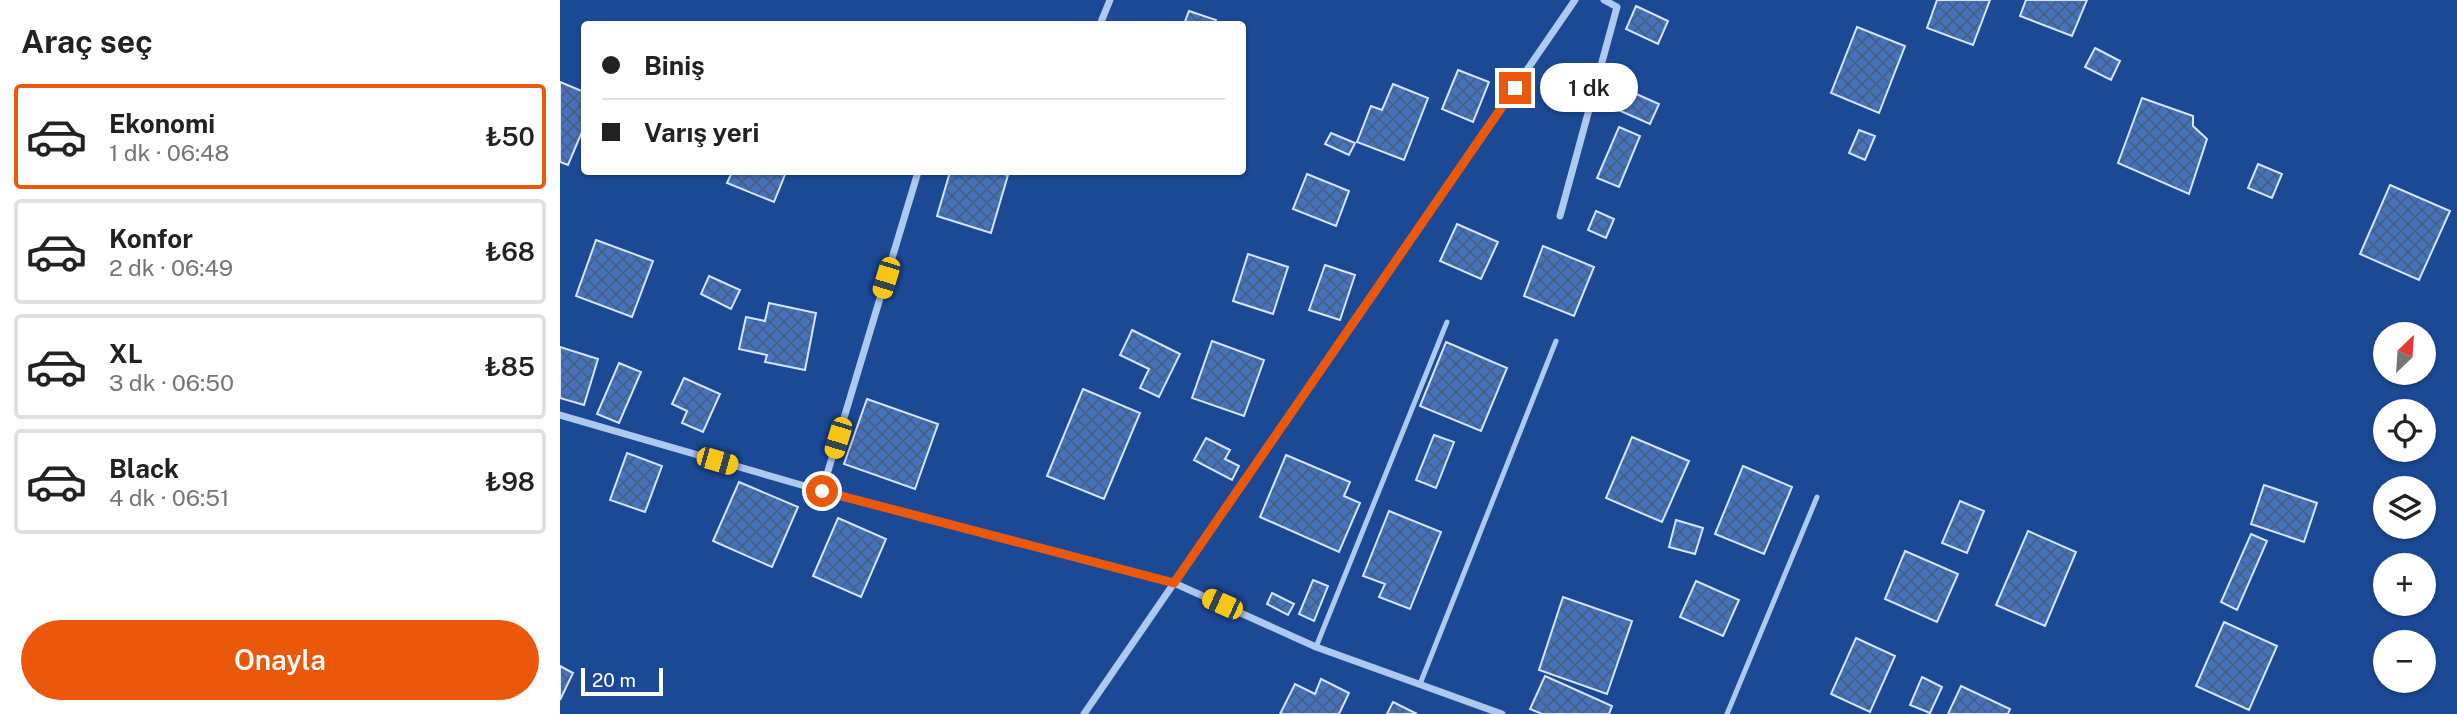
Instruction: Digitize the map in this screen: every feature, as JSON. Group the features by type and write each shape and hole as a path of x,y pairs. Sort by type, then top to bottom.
{"street":[{"path":"1101,21 1110,0"},
{"path":"1084,714 1575,0"},
{"path":"1560,216 1617,7 1604,0"},
{"path":"822,491 917,175"},
{"path":"560,415 822,491 1174,583 1316,647 1502,714"}],"lane":[{"path":"1316,647 1447,322"},
{"path":"1420,684 1556,341"},
{"path":"1727,714 1816,496"}],"building":[{"path":"1937,0 1990,0 1973,45 1927,28"},
{"path":"2026,0 2087,0 2072,36 2020,16"},
{"path":"1636,6 1668,21 1658,44 1626,29"},
{"path":"1189,11 1216,20 1216,21 1185,21"},
{"path":"1857,27 1905,46 1879,113 1831,93"},
{"path":"2095,48 2120,61 2111,80 2085,67"},
{"path":"1458,70 1489,82 1473,122 1442,109"},
{"path":"560,82 581,91 581,134 568,165 560,162"},
{"path":"1393,84 1428,98 1404,160 1357,142 1371,106 1382,110"},
{"path":"1625,89 1659,104 1650,124 1616,109"},
{"path":"2142,98 2193,116 2193,126 2207,139 2189,194 2118,163"},
{"path":"1619,127 1640,136 1619,187 1597,178"},
{"path":"1859,130 1875,136 1865,160 1849,153"},
{"path":"1331,133 1355,143 1349,155 1325,144"},
{"path":"2258,164 2282,174 2272,198 2248,188"},
{"path":"1307,174 1349,191 1336,226 1293,209"},
{"path":"731,175 785,175 774,202 727,183"},
{"path":"949,175 1008,175 991,233 937,216"},
{"path":"2390,185 2450,211 2419,280 2360,254"},
{"path":"1596,211 1614,219 1606,238 1588,230"},
{"path":"1457,224 1498,242 1481,279 1440,261"},
{"path":"596,240 653,261 632,317 576,296"},
{"path":"1543,246 1594,267 1574,316 1524,296"},
{"path":"1248,254 1288,267 1273,314 1233,301"},
{"path":"1325,265 1355,275 1340,320 1309,310"},
{"path":"709,276 740,290 731,309 701,294"},
{"path":"769,303 816,313 805,370 765,362 767,355 739,349 746,317 765,321"},
{"path":"1132,330 1180,354 1159,397 1140,388 1149,369 1120,355"},
{"path":"1212,341 1264,360 1244,416 1192,398"},
{"path":"1446,342 1507,368 1481,431 1420,406"},
{"path":"560,347 598,359 584,405 560,398"},
{"path":"619,363 641,372 619,423 597,414"},
{"path":"684,378 720,394 703,432 682,423 687,411 672,404"},
{"path":"1083,389 1140,413 1104,499 1047,476"},
{"path":"867,399 938,424 915,489 844,464"},
{"path":"1434,435 1454,442 1436,488 1416,480"},
{"path":"1632,437 1689,461 1662,522 1606,498"},
{"path":"1206,438 1230,450 1225,459 1239,466 1232,480 1194,460"},
{"path":"627,453 662,466 645,512 610,500"},
{"path":"1286,455 1350,482 1344,496 1360,503 1339,552 1260,517"},
{"path":"1743,466 1792,487 1764,554 1715,534"},
{"path":"739,482 798,507 772,567 713,541"},
{"path":"2264,485 2317,503 2304,542 2251,524"},
{"path":"1960,501 1984,511 1967,553 1942,543"},
{"path":"1389,511 1441,532 1410,609 1379,597 1385,584 1363,576"},
{"path":"838,518 886,539 861,597 813,576"},
{"path":"1676,520 1703,528 1695,554 1669,547"},
{"path":"2028,531 2076,552 2045,626 1996,605"},
{"path":"2251,534 2267,541 2237,610 2221,602"},
{"path":"1905,551 1958,574 1937,622 1885,599"},
{"path":"1313,580 1328,586 1314,621 1299,614"},
{"path":"1696,581 1739,600 1723,636 1680,617"},
{"path":"1272,593 1294,604 1288,615 1267,604"},
{"path":"1563,597 1632,621 1607,694 1539,670"},
{"path":"2224,622 2277,646 2249,710 2196,686"},
{"path":"1856,638 1895,656 1870,712 1831,694"},
{"path":"560,666 573,673 560,700"},
{"path":"1545,676 1612,706 1609,714 1542,714 1530,709"},
{"path":"1922,677 1942,687 1930,713 1910,705"},
{"path":"1321,679 1349,693 1339,714 1280,714 1295,684 1315,694"},
{"path":"1961,686 2010,709 2008,714 1948,714"},
{"path":"1393,702 1417,714 1387,714"}],"route":[{"path":"822,491 1174,583 1515,88"}]}
